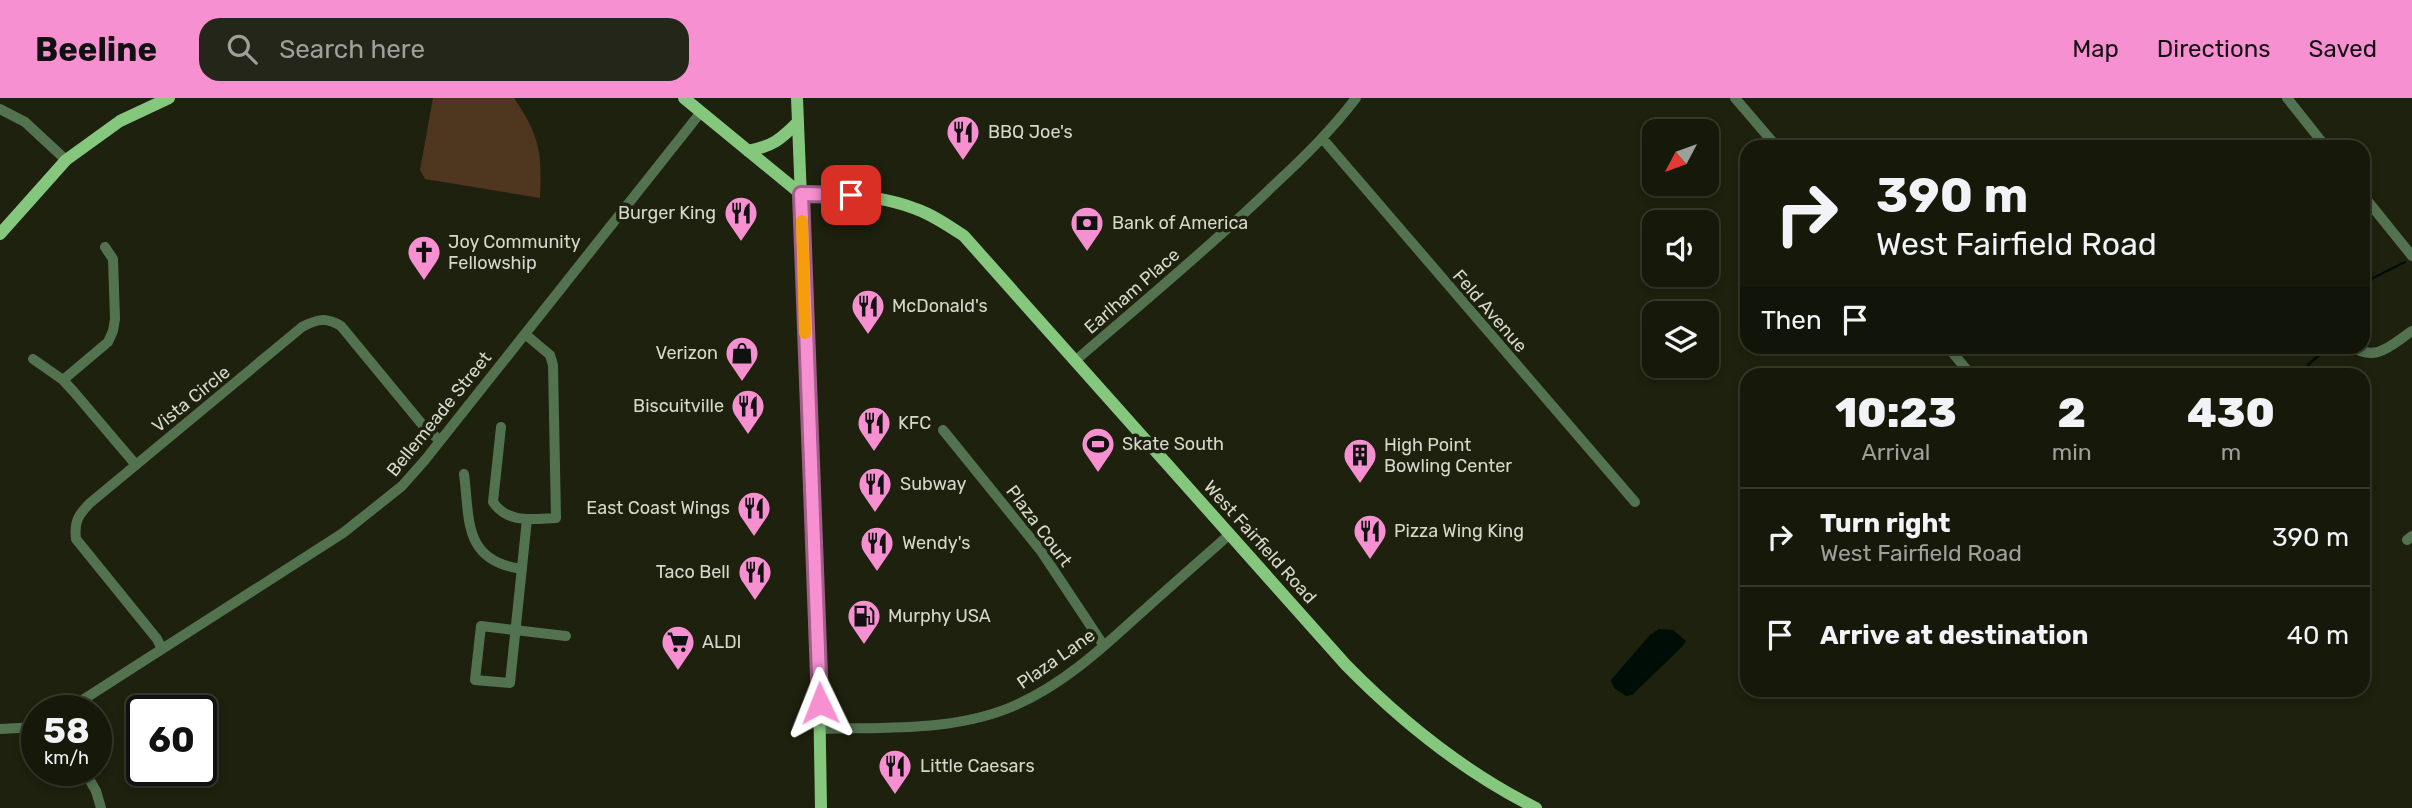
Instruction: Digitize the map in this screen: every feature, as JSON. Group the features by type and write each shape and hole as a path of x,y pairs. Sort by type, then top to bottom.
{"main road":[{"path":"0,234 66,160 120,121 169,98"},
{"path":"684,98 801,194"},
{"path":"797,98 821,808"},
{"path":"748,151 780,140 798,122"},
{"name":"West Fairfield Road","path":"801,194 851,195 890,201 916,208 964,236 1346,665 1386,705 1466,769 1536,808"}],"street":[{"name":"Earlham Place","path":"1076,360 1244,214 1322,138 1356,98"},
{"path":"1735,98 1771,140"},
{"path":"2287,98 2320,140"},
{"path":"0,109 25,122 66,160"},
{"name":"Bellemeade Street","path":"90,695 365,517 402,486 701,112"},
{"name":"Feld Avenue","path":"1322,138 1635,502"},
{"path":"2370,204 2412,256"},
{"path":"63,380 107,342 113,331 113,259 105,247"},
{"name":"Vista Circle","path":"162,649 76,539 78,515 302,327 321,319 331,320 341,326 421,424 440,441"},
{"path":"2370,353 2375,354 2412,331"},
{"path":"501,427 493,502 507,517 556,518 553,365 550,355 525,334"},
{"path":"1954,354 1965,368"},
{"path":"33,359 63,380 136,465"},
{"name":"Plaza Court","path":"943,430 1041,551 1104,646"},
{"path":"464,474 466,512 473,539 496,561 522,569"},
{"path":"527,519 516,630 510,683 475,680 481,626 516,630 566,636"},
{"name":"Plaza Lane","path":"820,729 931,725 968,719 1015,705 1062,678 1104,646 1230,534"},
{"path":"0,729 21,728"},
{"path":"93,786 101,808"}],"shaded area":[{"path":"433,98 514,98 538,145 540,198 425,179 420,170"},
{"path":"1659,629 1673,630 1686,641 1632,695 1626,696 1614,688 1611,680 1650,635"}],"waterway":[{"path":"2370,281 2405,262"},
{"path":"2306,368 2321,354"}],"slow traffic":[{"path":"802,221 805,333"}],"place":[{"name":"BBQ Joe's","path":"963,162"},
{"name":"Burger King","path":"741,243"},
{"name":"Bank of America","path":"1087,253"},
{"name":"Joy Community Fellowship","path":"424,282"},
{"name":"McDonald's","path":"868,336"},
{"name":"Verizon","path":"742,383"},
{"name":"Biscuitville","path":"748,436"},
{"name":"KFC","path":"874,453"},
{"name":"Skate South","path":"1098,474"},
{"name":"High Point Bowling Center","path":"1360,485"},
{"name":"Subway","path":"875,514"},
{"name":"East Coast Wings","path":"754,538"},
{"name":"Pizza Wing King","path":"1370,561"},
{"name":"Wendy's","path":"877,573"},
{"name":"Taco Bell","path":"755,602"},
{"name":"Murphy USA","path":"864,646"},
{"name":"ALDI","path":"678,672"},
{"name":"Little Caesars","path":"895,796"}],"route":[{"path":"820,703 801,194 851,195"}]}
